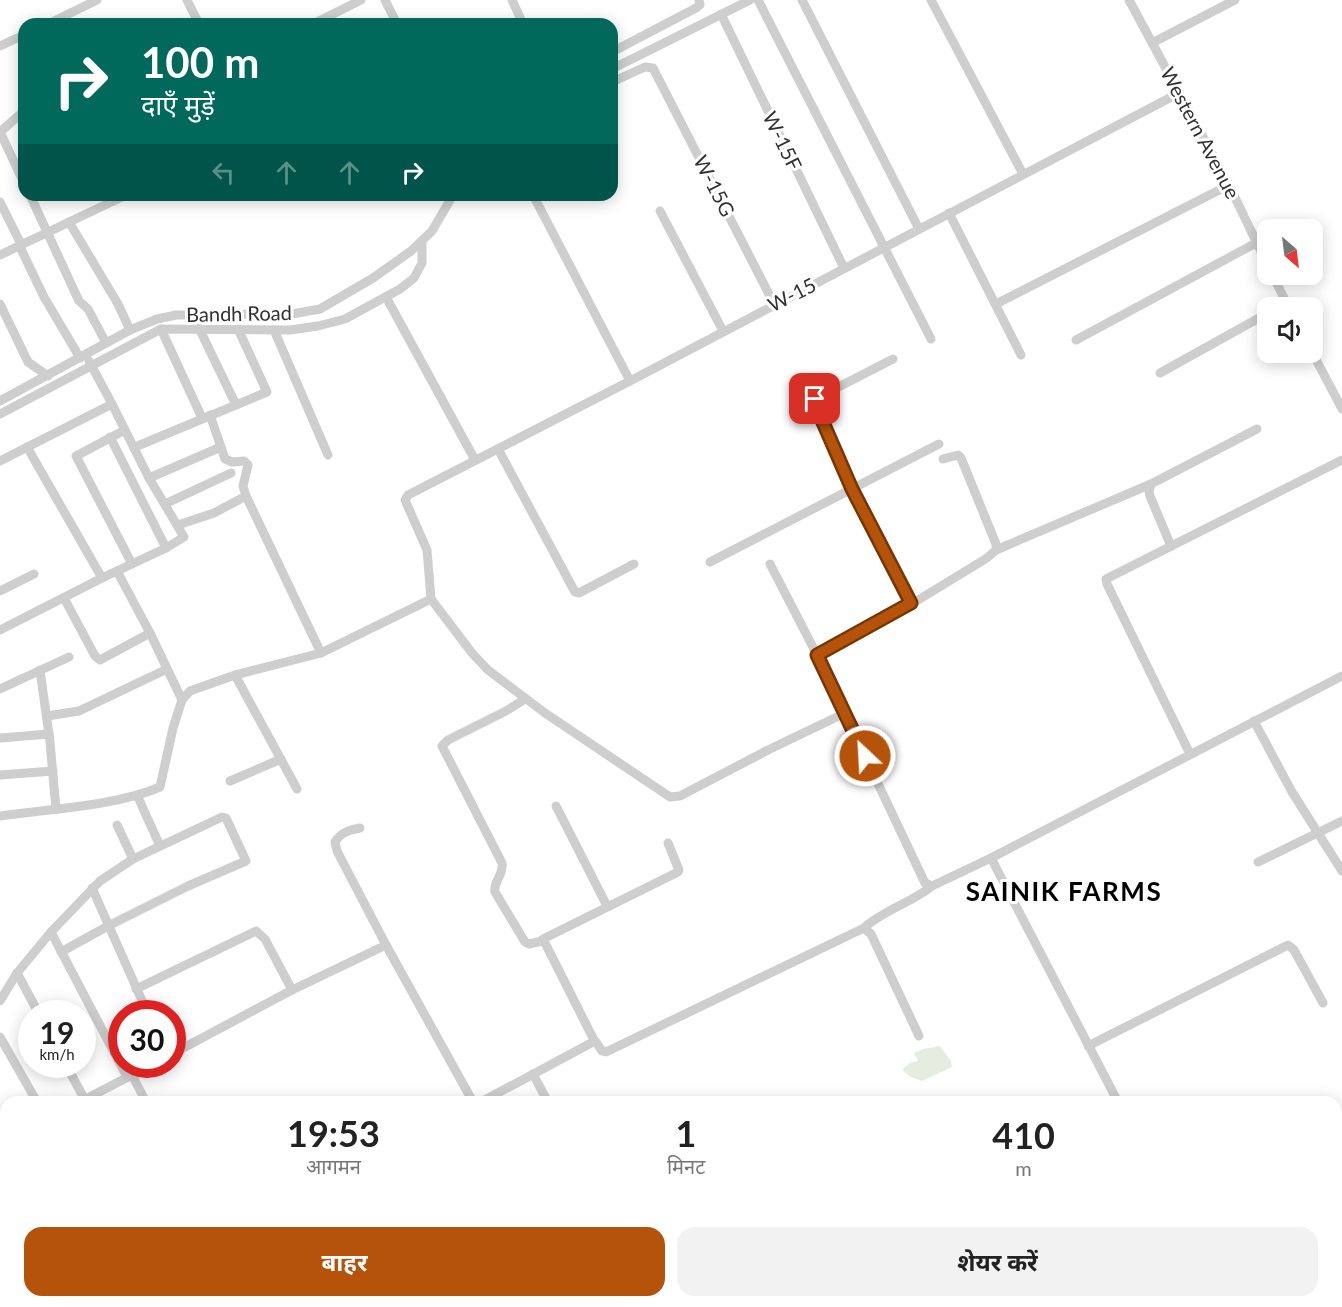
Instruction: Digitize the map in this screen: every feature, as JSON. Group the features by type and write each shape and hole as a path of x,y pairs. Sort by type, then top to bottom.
{"street":[{"path":"60,18 97,0"},
{"path":"187,0 196,18"},
{"path":"325,18 361,0"},
{"path":"385,0 394,18"},
{"path":"512,0 520,18"},
{"path":"618,66 750,0"},
{"path":"758,0 931,339"},
{"path":"802,0 919,229"},
{"path":"931,0 1023,174"},
{"name":"Western Avenue","path":"1129,0 1229,185 1256,243"},
{"path":"1152,43 1235,0"},
{"path":"618,49 696,8 701,1"},
{"name":"W-15F","path":"721,14 844,268"},
{"path":"0,46 18,38"},
{"name":"W-15G","path":"618,79 645,67 653,68 774,304"},
{"name":"W-15","path":"431,598 427,550 405,498 408,495 1179,93"},
{"path":"18,116 0,132 18,170"},
{"path":"996,304 1229,185"},
{"path":"33,201 79,301 88,309 106,343"},
{"path":"0,255 113,201"},
{"name":"Bandh Road","path":"0,401 130,330 157,319 176,315 292,314 320,309 373,278 422,242 438,222 450,201"},
{"path":"536,201 630,381"},
{"path":"0,202 44,297 91,365 149,478 184,537 0,630"},
{"path":"660,211 723,331"},
{"path":"949,213 1021,355"},
{"path":"69,222 118,304 130,330"},
{"path":"0,414 161,329 290,330 335,322 360,312 408,283 419,271 423,252 422,242"},
{"path":"1076,340 1256,243"},
{"path":"386,297 475,460"},
{"path":"0,304 28,362 48,376"},
{"path":"1160,373 1257,319"},
{"path":"199,328 236,405"},
{"path":"161,329 226,460 244,461 248,465 243,486 246,496 321,653"},
{"path":"135,447 267,391 238,330"},
{"path":"274,330 328,455"},
{"path":"893,359 817,398 815,402 827,436 852,489 911,604"},
{"path":"1318,363 1342,409"},
{"path":"0,461 112,404"},
{"path":"817,655 911,604 987,558 996,550 1151,484 1257,429"},
{"path":"125,430 77,454 76,457 132,564"},
{"path":"110,437 166,548"},
{"path":"710,562 939,444"},
{"path":"27,447 102,578"},
{"path":"149,478 221,447"},
{"path":"498,449 575,592 579,593 634,564"},
{"path":"943,459 958,455 961,458 996,544 996,550"},
{"path":"1190,754 1106,581 1109,577 1342,460"},
{"path":"165,504 231,473"},
{"path":"1151,484 1150,496 1171,546"},
{"path":"178,525 214,513 246,496"},
{"path":"770,564 817,655 925,883 932,886"},
{"path":"117,571 182,700"},
{"path":"0,591 34,574"},
{"path":"64,598 95,656 100,660 150,633"},
{"path":"0,816 56,809 137,795 157,789 162,785 173,728 182,700 190,692 198,687 235,675 321,653 431,598 481,663 525,699 670,797 680,796 845,713"},
{"path":"0,689 69,657"},
{"path":"47,716 79,711 167,669"},
{"path":"40,670 56,809"},
{"path":"235,675 297,789"},
{"path":"542,941 596,1042 602,1052 606,1052 864,928 876,917 921,895 932,886 991,858 1342,676"},
{"path":"525,699 448,740 442,747 502,863 503,868 495,885 495,892 525,942 529,944 542,941 607,906 679,872 668,843"},
{"path":"1254,721 1292,792 1342,871"},
{"path":"0,738 49,734"},
{"path":"230,781 281,759"},
{"path":"0,775 53,771"},
{"path":"137,795 160,846"},
{"path":"556,806 607,906"},
{"path":"0,1001 17,973 92,888 133,859 224,816 247,860 108,926 61,952"},
{"path":"1258,862 1342,821"},
{"path":"117,825 133,859"},
{"path":"360,828 342,834 335,842 336,846 386,945 470,1096"},
{"path":"991,858 1115,1096"},
{"path":"92,888 141,1000"},
{"path":"864,928 871,934 919,1036"},
{"path":"136,989 256,931 265,939 292,990"},
{"path":"51,932 108,1036"},
{"path":"186,1047 292,990 386,945"},
{"path":"1088,1046 1288,945 1294,950 1323,1003"},
{"path":"17,973 31,1000"},
{"path":"0,1037 34,1096"},
{"path":"492,1096 596,1042"},
{"path":"532,1074 545,1096"},
{"path":"72,1078 80,1096"},
{"path":"92,1096 126,1078"},
{"path":"131,1078 142,1096"}],"shaded area":[{"path":"940,1046 951,1061 952,1067 922,1081 902,1070 910,1063 918,1061 914,1053"}],"district":[{"name":"SAINIK FARMS","path":"1064,892"}],"route":[{"path":"815,399 827,436 911,603 817,655 865,756"}]}
